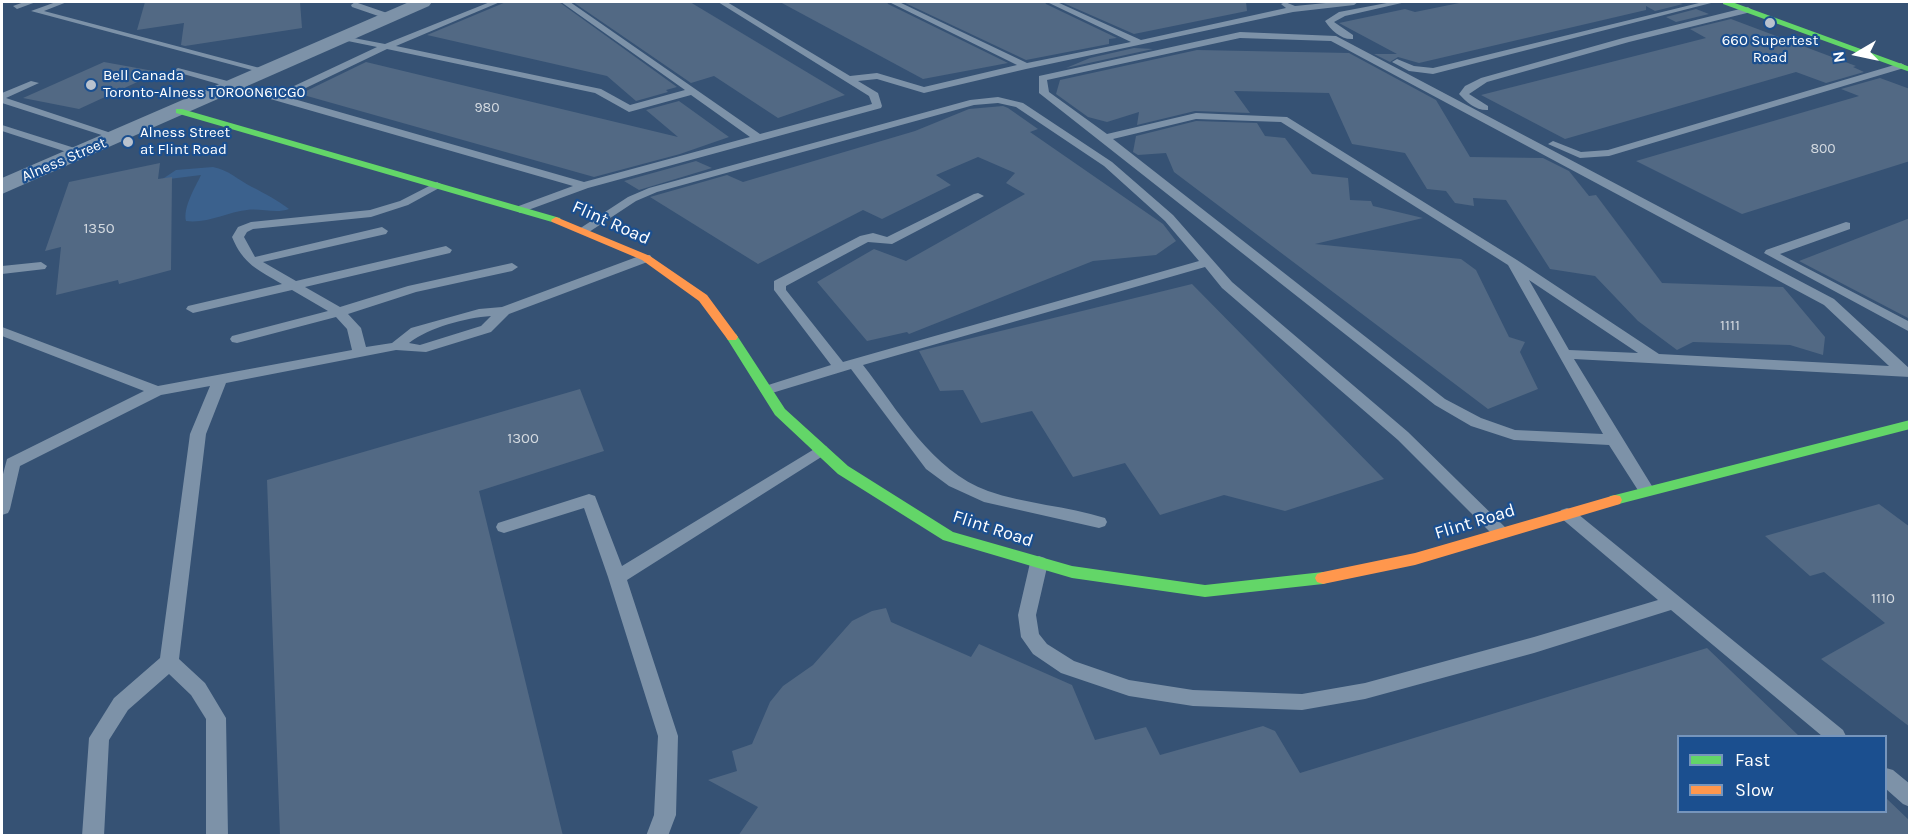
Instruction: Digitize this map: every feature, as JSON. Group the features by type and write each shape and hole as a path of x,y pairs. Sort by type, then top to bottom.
{"street":[{"name":"Alness Street","path":"2,187 423,2"},
{"path":"1726,2 1905,68"},
{"name":"Flint Road","path":"179,111 520,208 585,229 646,258 703,298 742,350 780,412 843,470 948,536 1072,573 1205,591 1317,579 1415,559 1647,491 1910,424"}],"lane":[{"path":"17,6 32,2"},
{"path":"63,2 35,11 266,71"},
{"path":"278,97 385,47 496,2"},
{"path":"565,2 758,138"},
{"path":"520,208 584,186 877,106 874,95 722,2"},
{"path":"893,2 1026,66"},
{"path":"1051,2 1140,43"},
{"path":"1279,2 1293,9"},
{"path":"848,79 877,76 924,90 1293,9 1354,2"},
{"path":"1402,2 1342,14 1329,21 1334,28 1412,69 1424,72 1526,49 1711,2"},
{"path":"355,5 387,16"},
{"path":"1748,10 1626,40 1484,80 1468,88 1464,94 1468,99 1565,151 1595,154 1623,149 1905,68"},
{"path":"1614,440 1514,435 1476,422 1440,402 1106,138 1044,93 1042,78 1240,35 1333,38 1829,302 1906,373"},
{"path":"341,37 598,91 629,109 693,91"},
{"path":"178,70 584,186"},
{"path":"2,98 34,83"},
{"path":"2,98 118,137"},
{"path":"585,229 625,203 653,190 974,102 998,100 1019,105 1108,164 1169,218 1227,285 1403,436 1501,533"},
{"path":"1106,138 1196,116 1283,119 1513,263 1655,358"},
{"path":"2,128 80,153"},
{"path":"360,353 354,328 339,312 252,261 238,237 242,230 251,226 371,213 404,203 437,185"},
{"path":"978,196 888,241 873,237 864,238 779,284 780,290 932,465 955,482 984,496 1099,522"},
{"path":"1846,226 1770,253 1910,328"},
{"path":"252,261 382,231"},
{"path":"194,309 446,250"},
{"path":"2,509 7,464 157,391 396,346 416,331 479,313 504,311 646,258"},
{"path":"767,390 1208,262"},
{"path":"1513,263 1614,440 1647,491"},
{"path":"2,270 41,266"},
{"path":"237,339 339,312 413,289 512,267"},
{"path":"2,331 157,391"},
{"path":"1564,354 1906,373"},
{"path":"93,836 99,738 121,704 169,662 198,434 220,379"},
{"path":"617,577 821,450"},
{"path":"504,527 589,500 617,577 668,736 665,815 657,836"},
{"path":"1567,514 1835,735"},
{"path":"1039,563 1027,615 1030,637 1040,649 1068,667 1119,684 1193,698 1302,702 1365,692 1534,645 1674,602"},
{"path":"169,662 198,689 216,718 217,836"},
{"path":"1887,778 1910,797"}],"water":[{"path":"213,167 229,173 289,209 247,210 202,221 186,221 188,204 201,175 161,180 176,170"}],"building":[{"path":"145,2 300,2 302,28 185,46 181,45 184,23 137,30"},
{"path":"506,2 559,2 677,87 666,90 668,92 636,101 607,76 427,35"},
{"path":"573,2 690,2 845,95 778,118 714,76 691,83"},
{"path":"780,2 887,2 1008,63 923,79"},
{"path":"903,2 1045,2 1117,38 1109,39 1109,44 1026,60"},
{"path":"1061,2 1246,2 1247,11 1134,34"},
{"path":"1464,2 1676,2 1683,4 1655,11 1646,6 1646,10 1419,63 1398,57 1390,62 1374,54 1397,54 1339,23 1405,9 1415,12"},
{"path":"1696,9 1709,14 1676,22 1666,17"},
{"path":"1731,19 1856,66 1853,67 1864,72 1826,83 1796,72 1565,139 1481,95 1706,38 1690,29"},
{"path":"1134,48 1153,49 1066,68 1090,58"},
{"path":"1197,50 1349,53 1436,100 1470,157 1543,158 1569,171 1589,196 1596,195 1662,283 1783,287 1825,337 1823,355 1790,345 1693,342 1677,350 1638,321 1595,276 1550,269 1506,200 1473,198 1474,206 1455,203 1446,191 1427,189 1405,153 1352,144 1329,93 1234,91 1250,113 1195,111 1137,125 1139,112 1107,122 1088,117 1056,94 1060,80"},
{"name":"Bell Canada Toronto-Alness TOROON61CG0","path":"104,62 159,72 79,109 23,98"},
{"path":"366,62 678,137 646,110 679,101 729,137 680,154 594,177 300,94"},
{"path":"1880,78 1910,89 1910,161 1742,214 1636,161 1859,96 1841,89"},
{"path":"1003,106 1038,129 1030,132 1163,224 1176,241 1156,255 1093,261 909,334 907,332 867,341 817,282 874,249 906,261 1025,194 1006,183 1015,173 978,157 936,175 951,185 882,219 863,210 758,264 650,197 727,175 743,182 915,131 969,109"},
{"path":"1196,121 1257,123 1265,136 1285,138 1312,174 1348,178 1350,200 1371,201 1373,206 1423,218 1315,244 1461,259 1476,270 1509,337 1525,342 1520,352 1538,389 1488,409 1174,172 1166,153 1138,155 1133,152 1136,136"},
{"path":"696,161 712,168 639,190 624,181"},
{"path":"160,163 158,179 172,177 171,270 119,284 118,280 56,295 61,247 45,251 69,182"},
{"path":"1910,218 1910,319 1799,261"},
{"path":"1192,284 1384,479 1285,511 1224,495 1160,515 1125,463 1073,477 1032,411 981,423 963,390 940,391 919,351"},
{"path":"580,389 604,451 479,491 563,836 280,836 267,480"},
{"path":"1879,504 1910,527 1910,727 1821,659 1885,623 1824,572 1810,576 1765,536"},
{"path":"886,608 891,622 971,657 979,644 1072,685 1095,740 1146,727 1160,755 1263,726 1275,731 1300,773 1707,648 1798,735 1677,735 1677,813 1887,813 1887,799 1910,821 1910,836 738,836 758,807 708,780 737,771 732,751 752,744 770,702 783,686 813,665 852,621 872,611"}],"traffic: fast":[{"path":"1726,2 1910,70"},
{"path":"179,111 556,220"},
{"path":"732,337 780,412 843,470 948,536 1072,572 1205,591 1323,578"},
{"path":"1615,500 1910,424"}],"traffic: slow":[{"path":"556,220 646,258 703,298 732,337"},
{"path":"1323,578 1415,559 1615,500"}],"place":[{"name":"660 Supertest Road","path":"1770,23"},
{"name":"Bell Canada Toronto-Alness TOROON61CG0","path":"91,85"},
{"name":"Alness Street at Flint Road","path":"128,142"}]}
